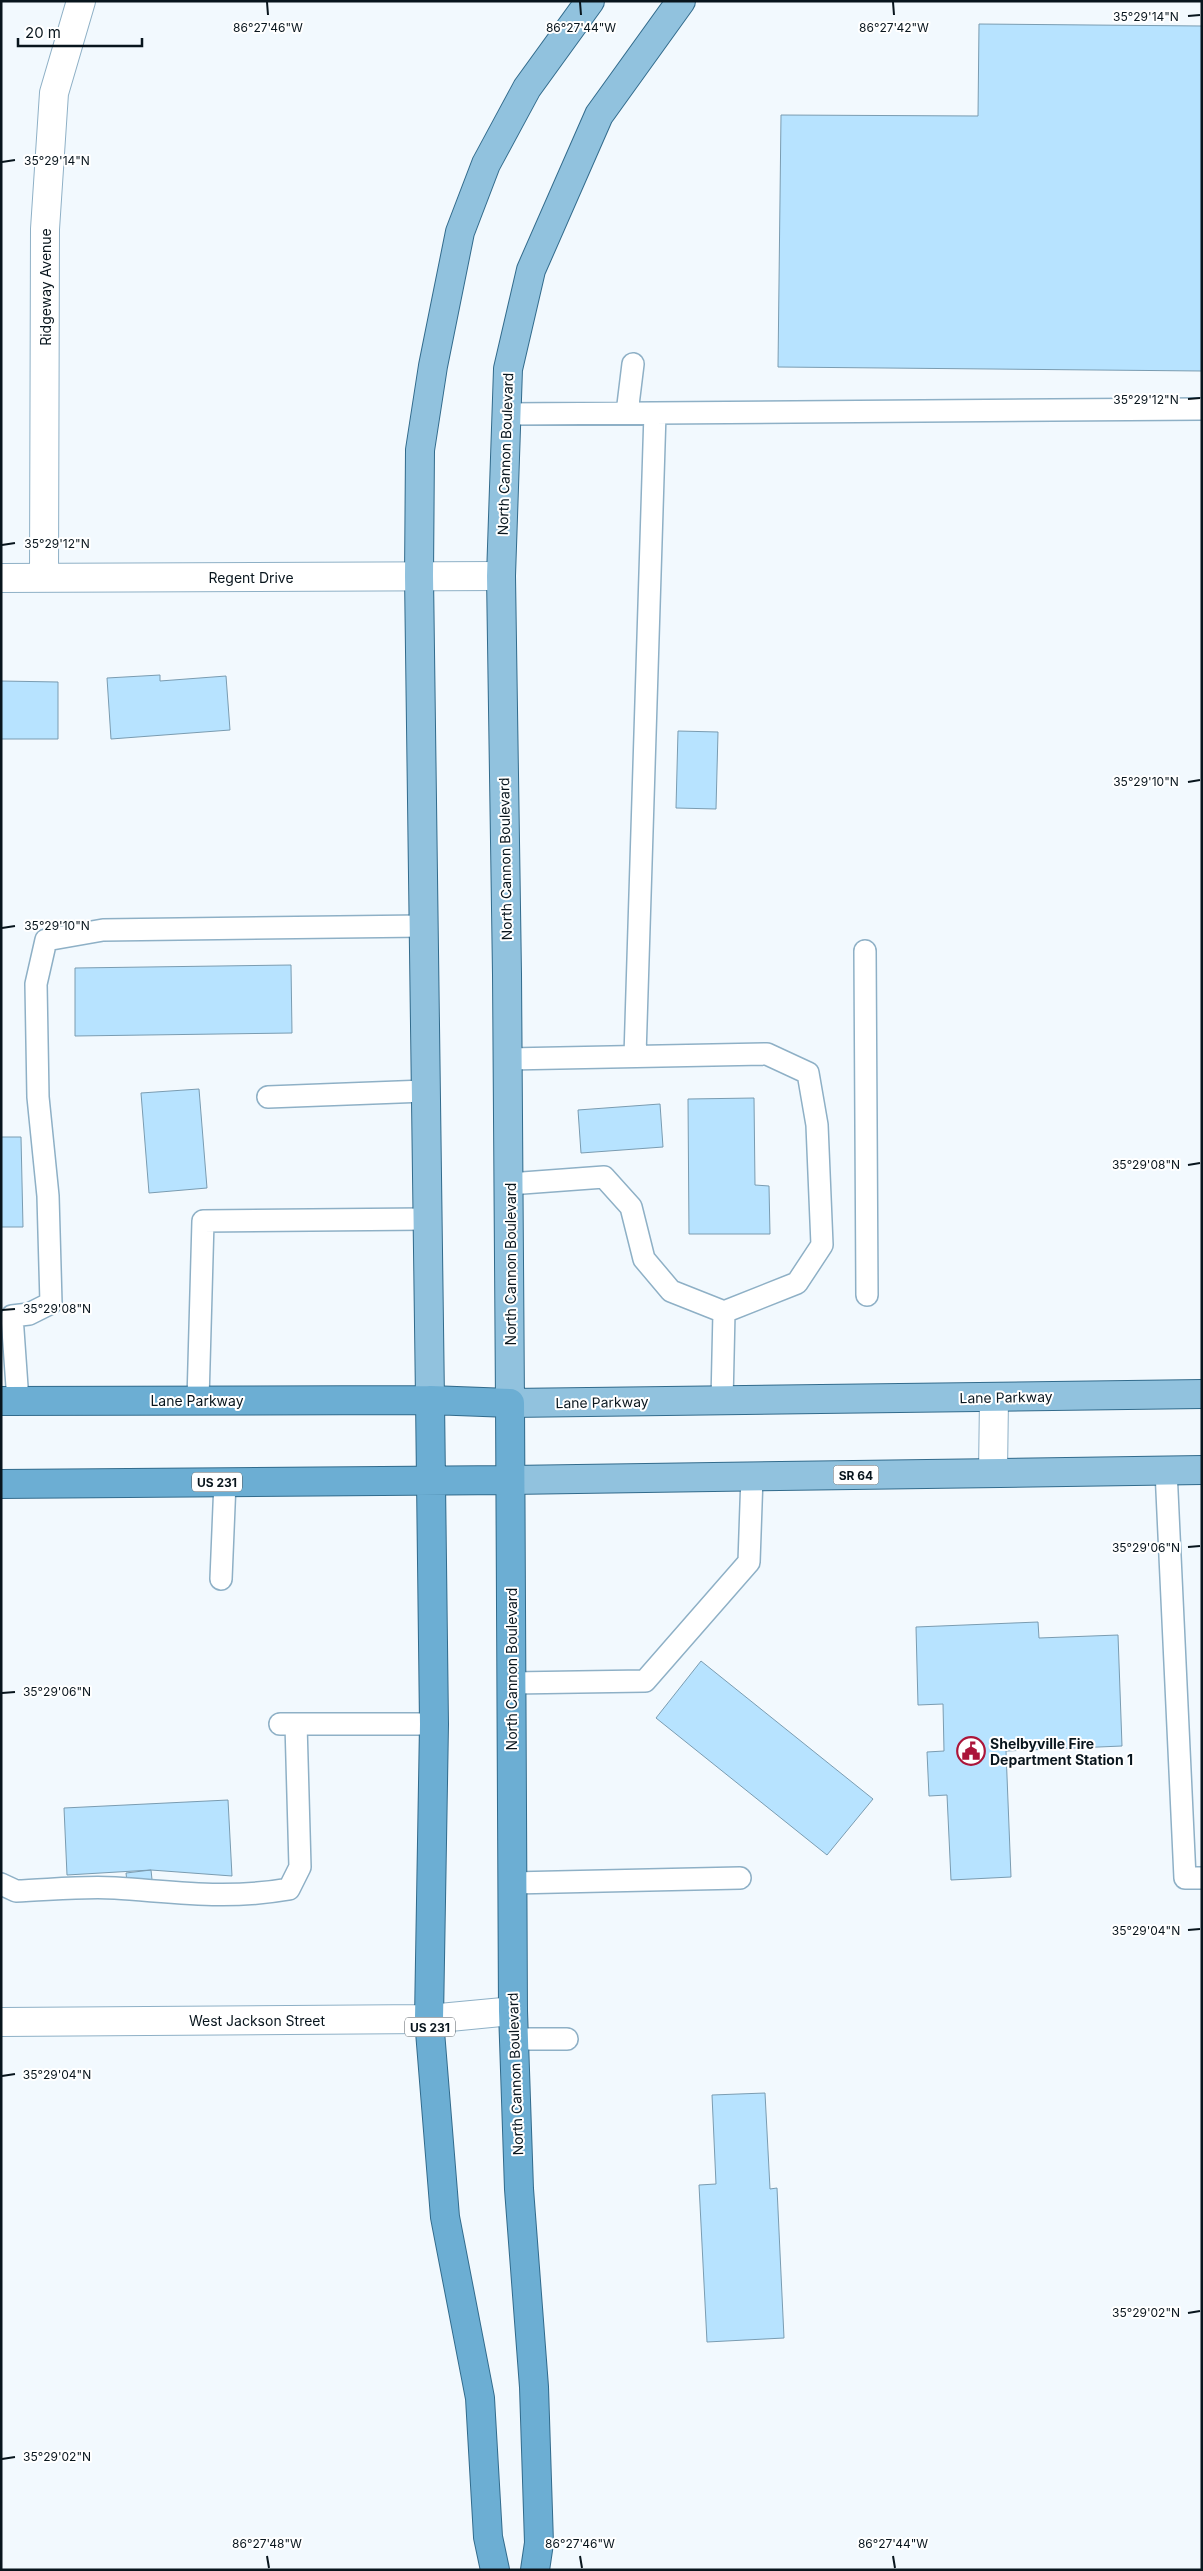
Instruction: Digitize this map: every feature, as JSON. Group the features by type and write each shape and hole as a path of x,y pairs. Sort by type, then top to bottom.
{"highway":[{"name":"Lane Parkway","path":"10,1401 430,1400 510,1403"},
{"path":"430,1400 432,1480 510,1480"},
{"name":"North Cannon Boulevard","path":"510,1403 513,2011 518,2189 534,2387 539,2543 535,2570"},
{"name":"US 231","path":"1,1484 432,1480 434,1724 429,2019 445,2217 480,2398 488,2537 494,2570"}],"main road":[{"path":"430,1400 426,1219 419,576 420,450 433,366 460,232 486,164 526,88 590,1"},
{"name":"North Cannon Boulevard","path":"510,1403 508,1059 501,576 508,370 531,270 599,115 681,1"},
{"name":"Lane Parkway","path":"510,1403 1202,1394"},
{"name":"SR 64","path":"510,1480 1202,1470"}],"street":[{"name":"Ridgeway Avenue","path":"44,577 44,229 54,93 81,1"},
{"name":"Regent Drive","path":"1,578 501,576"},
{"path":"993,1473 994,1398"},
{"name":"West Jackson Street","path":"1,2022 429,2019 513,2011"}],"lane":[{"path":"627,413 632,364"},
{"path":"507,414 1202,409"},
{"path":"635,1056 655,413"},
{"path":"10,1401 12,1316 29,1314 51,1303 48,1196 38,1097 36,984 46,940 103,930 423,926"},
{"path":"865,950 867,1296"},
{"path":"508,1059 767,1054 808,1073 817,1124 822,1245 797,1283 724,1312 671,1291 644,1260 631,1207 604,1177 509,1184"},
{"path":"268,1097 425,1091"},
{"path":"198,1400 203,1221 426,1219"},
{"path":"722,1401 724,1312"},
{"path":"1166,1470 1185,1878 1202,1878"},
{"path":"512,1683 645,1681 749,1562 752,1476"},
{"path":"220,1580 225,1482"},
{"path":"1,1884 16,1890 113,1888 187,1895 253,1895 289,1889 300,1867 288,1724 434,1724"},
{"path":"512,1883 740,1878"},
{"path":"514,2039 567,2039"}],"building":[{"path":"979,24 1202,26 1202,371 778,367 781,115 978,116"},
{"path":"160,675 160,681 226,676 230,730 111,739 107,678"},
{"path":"1,681 58,682 58,739 1,739"},
{"path":"678,731 718,732 716,809 676,808"},
{"path":"291,965 292,1033 75,1036 75,968"},
{"path":"199,1089 207,1188 149,1193 141,1093"},
{"path":"754,1098 755,1185 769,1186 770,1234 689,1234 688,1099"},
{"path":"660,1104 663,1147 581,1153 578,1110"},
{"path":"1,1137 21,1137 23,1227 1,1227"},
{"name":"Shelbyville Fire Department Station 1","path":"1038,1622 1039,1638 1118,1635 1122,1746 1006,1751 1011,1877 951,1880 947,1795 929,1796 927,1752 944,1751 943,1704 918,1705 916,1627"},
{"path":"701,1661 873,1799 827,1855 656,1718"},
{"path":"228,1800 232,1876 151,1870 67,1875 64,1808"},
{"path":"151,1870 153,1889 128,1891 126,1873"},
{"path":"765,2093 770,2189 777,2188 784,2338 707,2342 699,2185 716,2184 712,2095"}],"place":[{"name":"Shelbyville Fire Department Station 1","path":"971,1751"}]}
